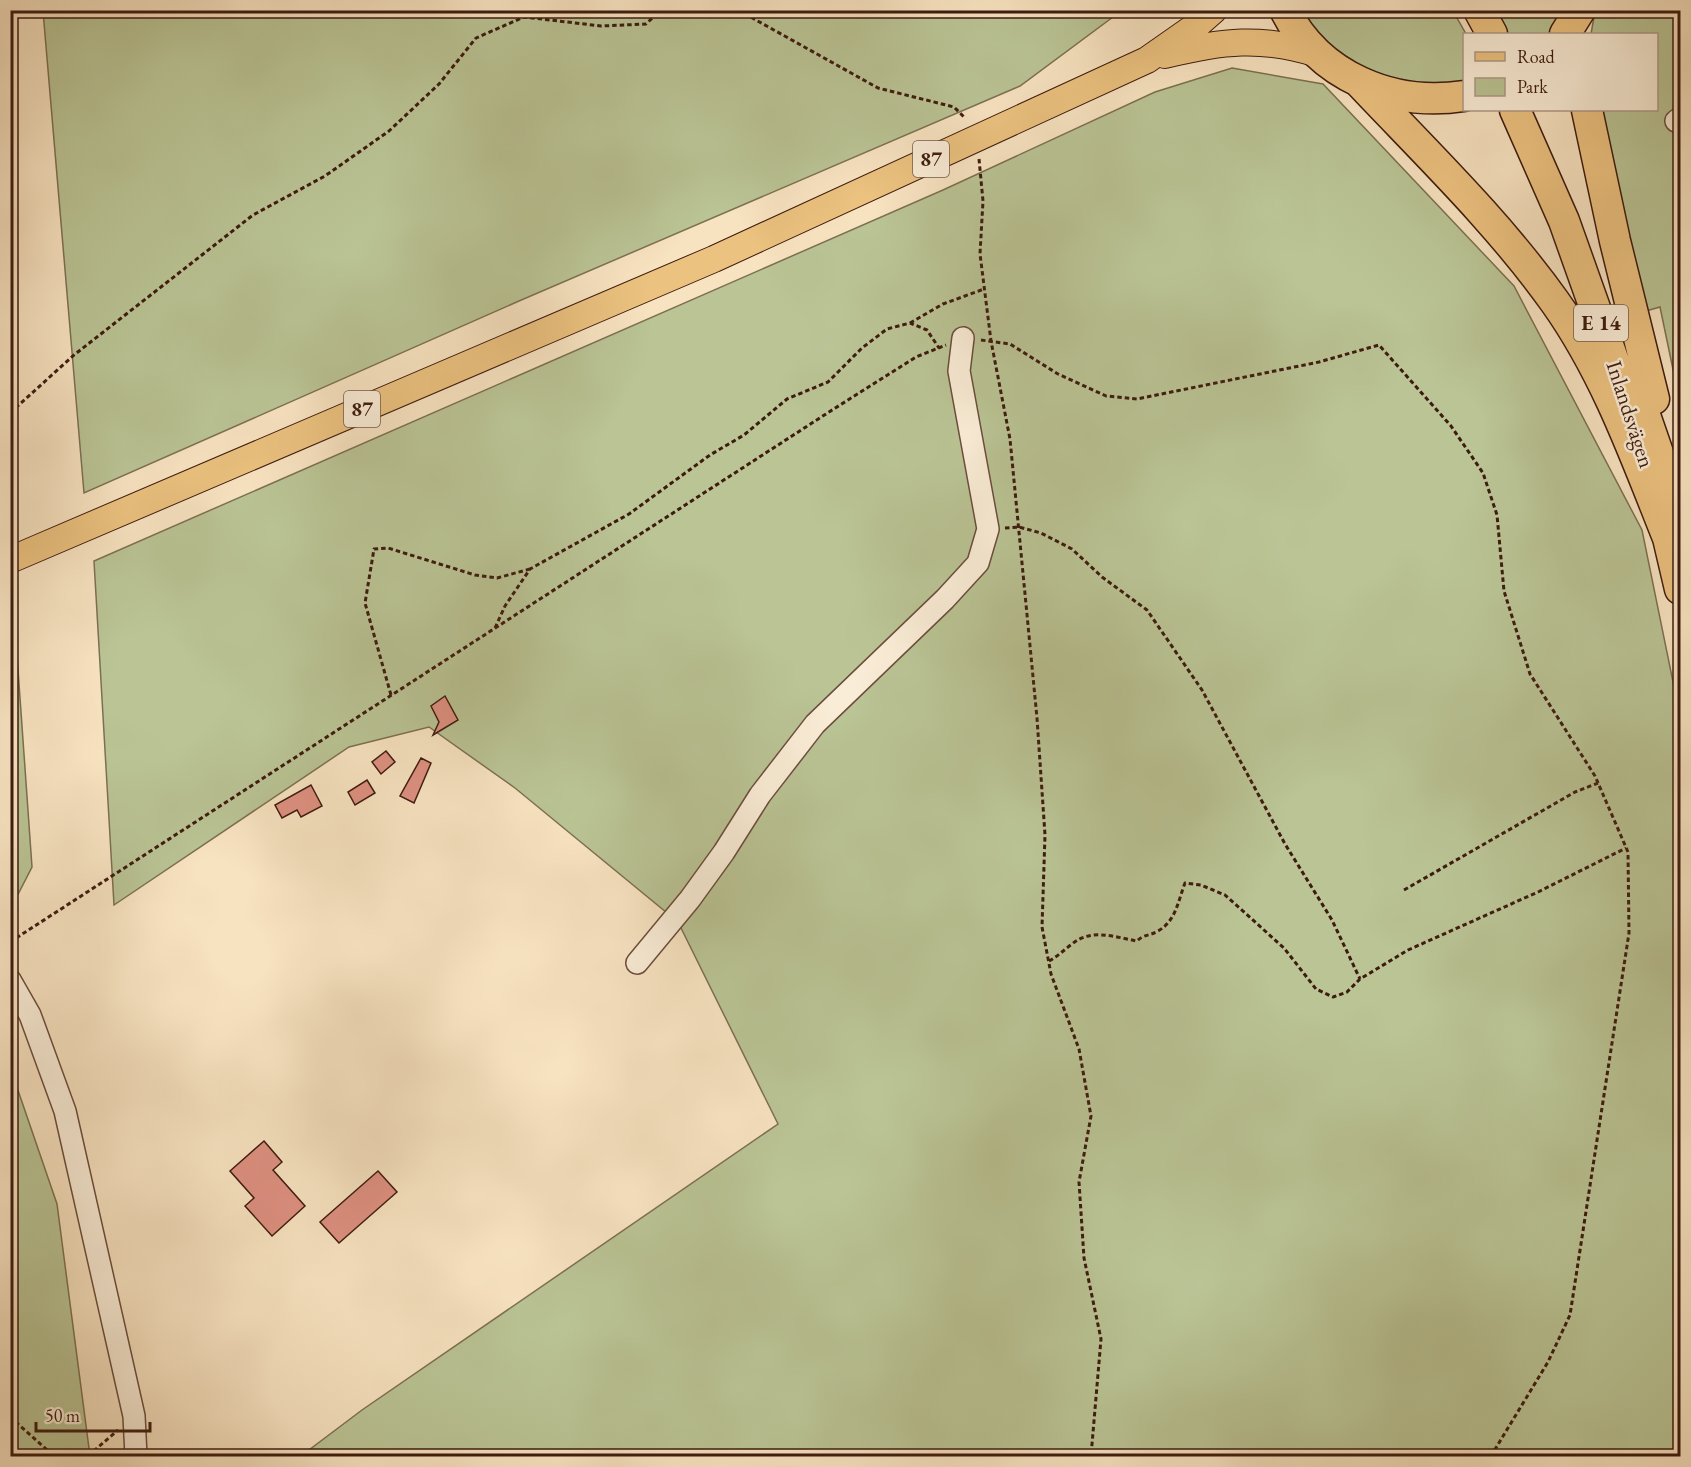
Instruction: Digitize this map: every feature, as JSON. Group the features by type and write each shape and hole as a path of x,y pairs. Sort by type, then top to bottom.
{"highway":[{"path":"1285,10 1302,37 1318,54 1359,82 1504,237 1556,303 1591,361 1677,533"},
{"path":"1468,10 1480,33"},
{"path":"1479,10 1491,33"},
{"path":"1566,33 1582,10"},
{"path":"1581,33 1582,10"},
{"path":"1359,82 1402,97 1456,98"},
{"name":"Inlandsvägen","path":"1515,111 1564,221 1677,533"},
{"name":"Inlandsvägen","path":"1527,111 1577,219 1658,453 1677,533 1680,589"},
{"path":"1587,111 1677,533"}],"main road":[{"path":"1147,60 1197,26 1214,10"},
{"path":"1147,60 1210,44 1233,42 1263,41 1291,45 1318,54"},
{"name":"87","path":"10,560 714,259 1147,60"}],"street":[{"path":"637,963 690,899 724,852 760,795 815,724 945,599 978,563 988,529 959,372 963,338"},
{"path":"10,980 30,1014 65,1111 134,1416 136,1456"}],"path":[{"path":"10,413 120,318 253,216 325,176 389,131 439,84 476,38 524,17 601,26 646,24 661,10"},
{"path":"738,10 878,88 954,107 965,118"},
{"path":"978,148 983,201 980,254 991,341 1010,439 1044,823 1042,927 1049,961 1079,1049 1091,1116 1079,1182 1084,1258 1101,1339 1091,1456"},
{"path":"391,696 365,603 374,549 388,548 475,575 497,578 530,569 629,514 710,455 744,435 787,399 828,382 862,348 887,329 910,323 943,304 984,289"},
{"path":"910,323 927,330 939,348"},
{"path":"10,942 916,357 963,338 1010,344 1058,374 1106,396 1137,399 1319,362 1379,345 1451,426 1483,473 1497,515 1504,591 1530,674 1598,783 1626,848 1629,933 1570,1315 1548,1362 1491,1456"},
{"path":"1019,527 1041,533 1072,549 1102,577 1148,610 1202,690 1285,844 1332,920 1360,979"},
{"path":"495,628 505,606 530,569"},
{"path":"1404,890 1575,792 1598,783"},
{"path":"1049,961 1062,954 1073,942 1092,934 1137,941 1142,936 1158,932 1175,915 1185,883 1201,885 1225,895 1284,948 1316,989 1333,997 1347,992 1360,979 1408,950 1538,892 1626,848"},
{"path":"88,1456 134,1416"},
{"path":"10,1417 54,1456"}],"green space":[{"path":"43,10 1121,11 1020,86 519,301 84,493"},
{"path":"1297,11 1453,11 1465,33 1463,33 1463,87 1397,86 1333,54"},
{"path":"1494,11 1572,11 1555,33 1506,33"},
{"path":"1595,11 1680,11 1680,403 1660,307 1646,311 1594,111 1658,111 1658,33 1591,33"},
{"path":"1232,68 1323,84 1514,286 1642,530 1680,716 1680,1456 301,1456 362,1410 778,1124 678,922 515,788 429,727 349,747 114,905 94,561 943,190 1155,92"},
{"path":"13,599 32,867 11,908 10,600"},
{"path":"10,1067 57,1204 90,1456 11,1456"}],"building":[{"path":"445,696 458,720 433,735 439,722 431,706"},
{"path":"386,751 395,762 381,774 372,762"},
{"path":"421,758 431,763 414,803 400,796"},
{"path":"367,780 375,793 355,805 348,792"},
{"path":"311,785 322,806 301,817 297,810 282,818 275,805"},
{"path":"264,1141 282,1162 273,1170 305,1206 272,1236 245,1206 254,1198 230,1171"},
{"path":"378,1171 397,1192 339,1243 320,1222"}]}
